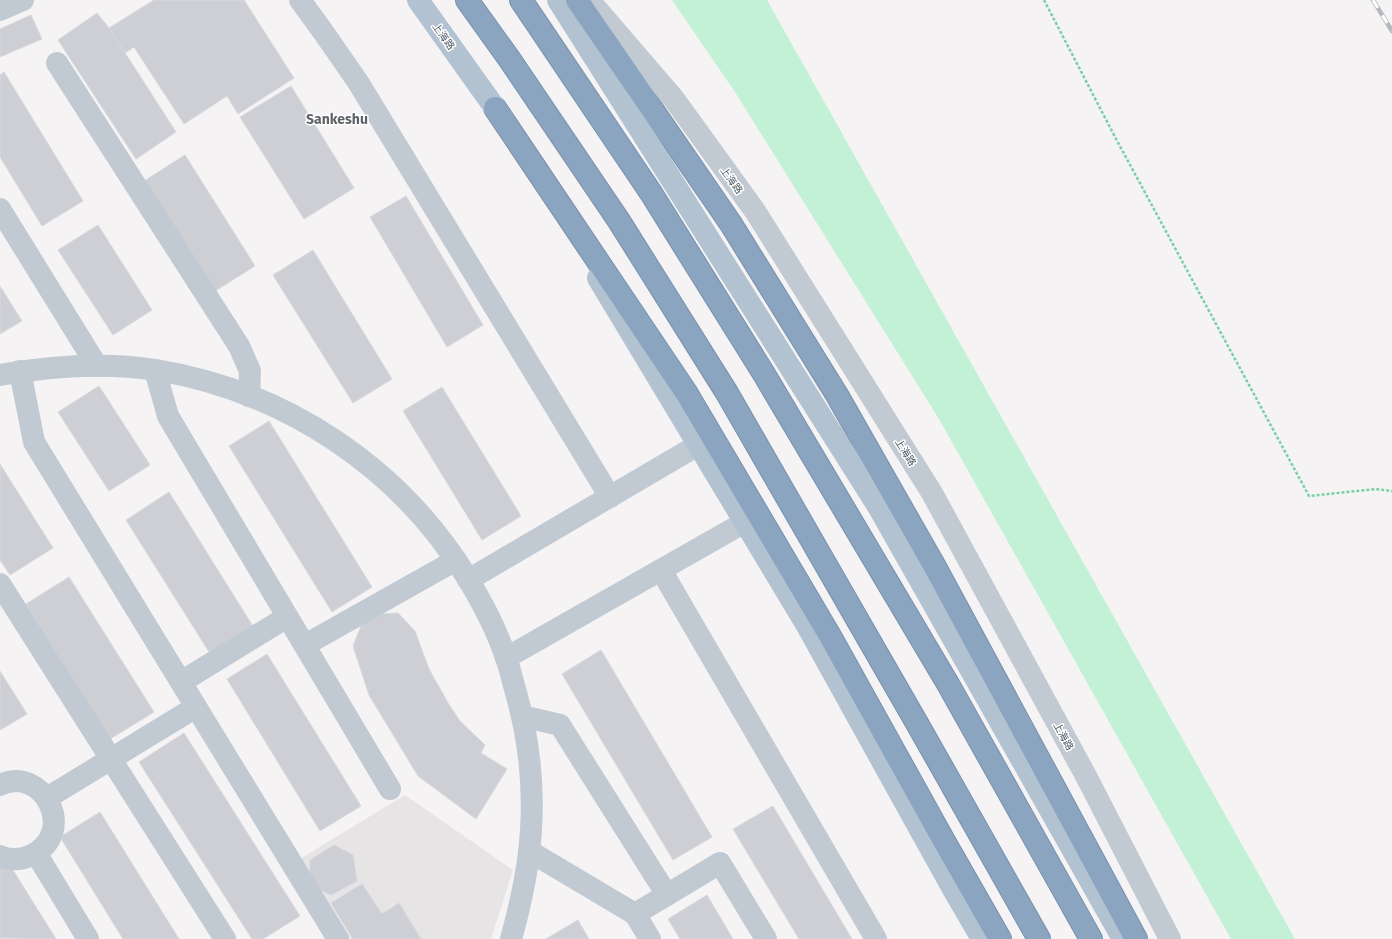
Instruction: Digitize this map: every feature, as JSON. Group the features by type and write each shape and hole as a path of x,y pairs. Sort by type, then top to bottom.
{"highway":[{"path":"467,0 515,66 619,221 727,393 1039,939"},
{"path":"521,0 651,193 764,374 952,691 1056,874 1091,939"},
{"path":"577,0 731,224 837,394 927,553 1136,939"},
{"path":"495,108 618,289 687,394 826,629 1000,939"}],"main road":[{"name":"上海路","path":"418,0 495,108 745,522 806,624 982,939"},
{"path":"558,0 879,508 1123,939"}],"street":[{"path":"0,10 23,0"},
{"path":"300,0 358,82 610,497"},
{"name":"上海路","path":"589,0 674,99 754,211 932,493 1086,776 1170,939"},
{"path":"57,63 239,346 250,371 249,396"},
{"path":"0,209 97,366"},
{"path":"338,939 34,442 10,373 74,366 114,366 155,370 195,378 234,389 271,404 308,423 342,444 374,469 404,497 427,522 456,560 477,594 506,658 522,716 528,748 531,789 531,829 527,870 519,910 511,939"},
{"path":"155,370 168,416 390,789"},
{"path":"468,580 698,445"},
{"path":"506,658 745,522"},
{"path":"305,645 456,560"},
{"path":"661,570 876,939"},
{"path":"0,584 225,939"},
{"path":"181,682 287,616"},
{"path":"47,798 196,707"},
{"path":"522,716 560,725 667,895"},
{"path":"0,785 4,783 16,782 28,784 39,789 47,798 52,810 54,822 52,834 45,845 36,853 25,858 13,860 0,856"},
{"path":"529,851 635,914 650,939"},
{"path":"36,853 88,939"},
{"path":"635,914 720,863 766,939"}],"path":[{"path":"1044,0 1115,137 1309,496 1376,489 1392,492"}],"shaded area":[{"path":"405,795 513,870 491,939 347,939 298,860"}],"green space":[{"path":"672,0 767,0 1295,939 1231,939 939,419 735,92"}],"building":[{"path":"154,0 244,0 294,78 238,114 227,96 184,124 134,47 125,53 109,28"},
{"path":"97,13 109,28 176,132 136,159 58,40"},
{"path":"31,15 42,39 0,57 0,29"},
{"path":"4,72 83,201 42,226 0,157 0,75"},
{"path":"291,86 354,188 304,219 240,117"},
{"path":"185,155 255,266 212,293 141,183"},
{"path":"406,196 483,325 447,347 370,217"},
{"path":"98,225 152,310 113,335 58,250"},
{"path":"313,250 392,379 353,403 273,275"},
{"path":"0,286 22,321 0,334"},
{"path":"99,386 150,465 109,491 58,412"},
{"path":"442,387 521,516 482,540 403,411"},
{"path":"269,421 372,587 332,612 229,446"},
{"path":"0,464 53,548 10,575 0,560"},
{"path":"169,492 254,628 211,655 126,520"},
{"path":"69,577 154,712 110,739 26,604"},
{"path":"398,613 415,631 429,669 448,703 460,721 485,745 481,753 507,769 476,819 418,776 369,695 353,646 361,626 377,614"},
{"path":"601,650 712,837 673,860 562,674"},
{"path":"267,654 361,806 320,831 227,679"},
{"path":"0,671 27,714 0,730"},
{"path":"184,733 300,916 263,939 252,939 139,762"},
{"path":"773,806 852,939 799,939 733,829"},
{"path":"100,812 179,939 123,939 60,837"},
{"path":"334,845 353,855 357,881 331,895 310,885 310,860"},
{"path":"8,862 56,939 0,938 0,867"},
{"path":"362,884 382,914 399,903 421,939 353,939 331,903"},
{"path":"707,895 733,939 680,939 668,919"},
{"path":"578,920 589,939 546,939"}],"railway":[{"path":"1373,0 1392,31"}],"district":[{"name":"Sankeshu","path":"337,119"}]}
